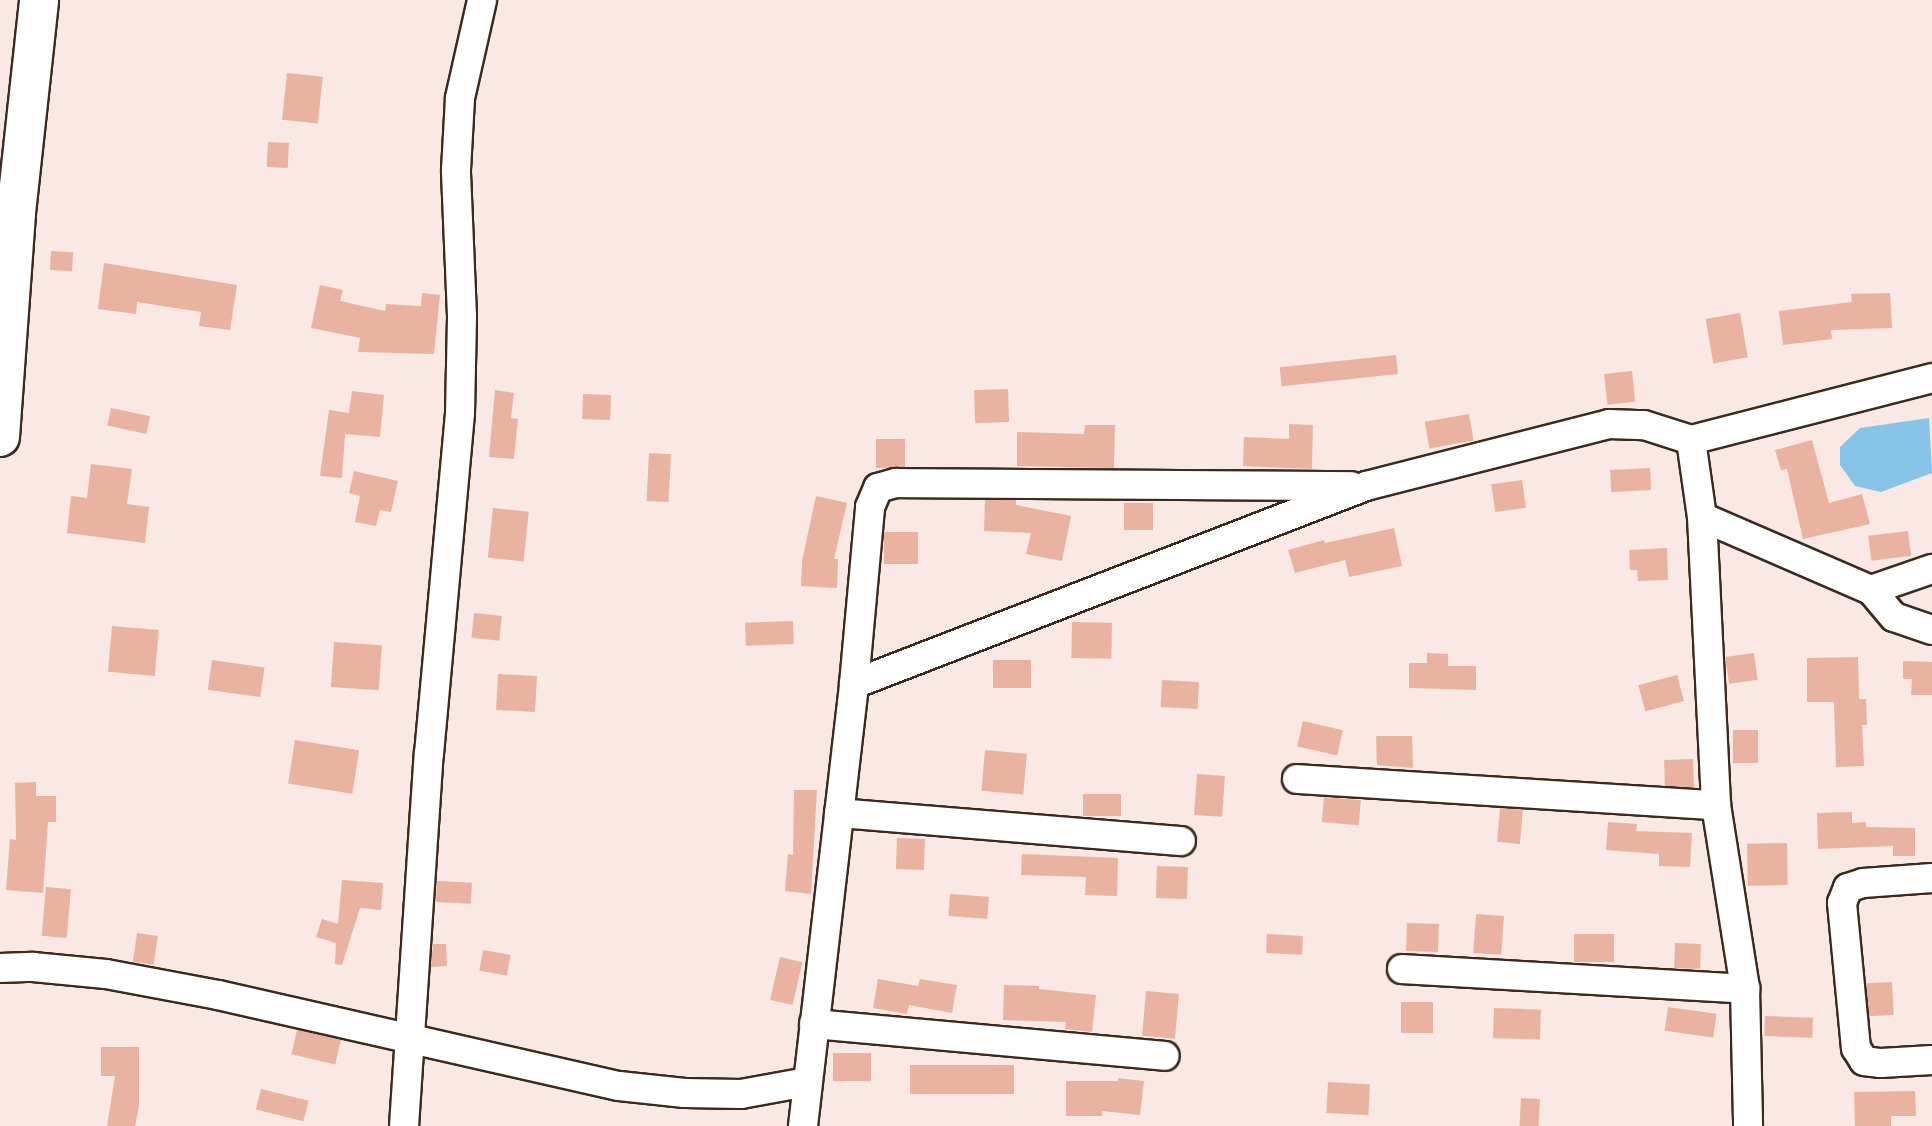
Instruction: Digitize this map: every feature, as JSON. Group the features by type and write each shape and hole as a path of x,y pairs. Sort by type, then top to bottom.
{"street":[{"path":"0,437 16,214 39,0"},
{"path":"404,1126 429,754 460,413 462,316 456,170 460,98 482,0"},
{"path":"854,684 1367,486 1609,424 1644,425 1691,440 1932,378"},
{"path":"1691,440 1702,517 1716,805 1745,989 1748,1126"},
{"path":"803,1126 854,684 870,507 878,488 896,483 1367,486"},
{"path":"1702,517 1871,590 1894,617 1932,630"},
{"path":"1871,590 1932,569"},
{"path":"1297,779 1716,805"},
{"path":"839,813 1181,841"},
{"path":"1932,878 1863,883 1848,888 1842,902 1856,1048 1864,1061 1881,1063 1932,1060"},
{"path":"0,968 33,967 106,974 218,995 411,1041 619,1086 685,1093 741,1094 807,1083"},
{"path":"1402,970 1745,989"},
{"path":"814,1024 1165,1056"}],"water":[{"path":"1929,418 1932,473 1881,492 1855,486 1840,465 1840,447 1860,428"}],"building":[{"path":"287,73 323,77 318,124 282,120"},
{"path":"268,142 289,143 288,168 267,167"},
{"path":"51,251 73,252 72,271 50,270"},
{"path":"104,263 237,285 230,330 199,326 201,312 137,302 136,314 98,309"},
{"path":"320,285 343,290 340,301 385,311 386,304 421,306 422,293 440,295 434,354 358,352 360,338 311,328"},
{"path":"1890,293 1892,328 1831,330 1832,339 1783,345 1779,311 1852,302 1851,294"},
{"path":"1740,313 1748,357 1713,363 1706,319"},
{"path":"1396,355 1398,374 1282,386 1280,367"},
{"path":"1632,371 1635,402 1607,405 1604,374"},
{"path":"1008,389 1009,422 975,423 974,390"},
{"path":"495,390 514,393 511,418 518,419 514,459 489,457"},
{"path":"352,391 384,395 380,437 345,434 342,478 320,476 329,410 349,413"},
{"path":"583,394 611,395 610,420 582,419"},
{"path":"111,408 150,416 146,434 107,426"},
{"path":"1469,414 1474,441 1429,448 1425,422"},
{"path":"1289,424 1313,425 1312,469 1243,466 1244,437 1289,439"},
{"path":"1085,425 1115,425 1114,468 1017,466 1017,432 1084,434"},
{"path":"876,439 905,439 905,468 876,468"},
{"path":"1812,440 1829,503 1862,494 1870,524 1803,539 1787,469 1781,470 1775,450"},
{"path":"649,453 671,454 668,502 646,501"},
{"path":"91,464 132,469 127,504 149,507 145,543 67,533 71,496 87,498"},
{"path":"1650,468 1651,490 1611,492 1610,470"},
{"path":"354,471 398,481 391,512 380,510 376,526 355,522 360,496 349,493"},
{"path":"1522,480 1526,508 1495,512 1491,484"},
{"path":"816,496 847,503 834,559 838,559 837,588 801,586 802,561"},
{"path":"985,500 1016,500 1016,505 1071,516 1062,561 1026,554 1031,533 984,531"},
{"path":"1124,503 1153,503 1153,530 1124,530"},
{"path":"493,508 529,512 524,561 488,558"},
{"path":"1394,528 1402,566 1349,577 1345,560 1295,573 1288,550 1324,540 1325,543"},
{"path":"1908,531 1911,556 1871,561 1868,536"},
{"path":"884,532 918,532 918,564 884,564"},
{"path":"1667,548 1668,580 1638,581 1637,570 1630,570 1629,550"},
{"path":"474,613 502,616 499,641 471,638"},
{"path":"793,621 794,644 746,646 745,623"},
{"path":"1072,622 1112,623 1111,659 1071,658"},
{"path":"112,626 159,630 155,676 108,672"},
{"path":"334,642 382,645 379,690 331,687"},
{"path":"1427,653 1448,654 1448,666 1476,666 1476,690 1409,688 1409,663 1427,663"},
{"path":"1754,653 1758,680 1729,684 1725,657"},
{"path":"1858,657 1859,699 1866,699 1867,725 1862,725 1864,766 1836,767 1834,702 1807,702 1807,658"},
{"path":"212,660 264,667 260,697 208,690"},
{"path":"993,660 1031,660 1031,688 993,688"},
{"path":"1903,661 1932,662 1932,695 1911,695 1912,679 1903,679"},
{"path":"498,674 537,676 535,712 496,710"},
{"path":"1677,675 1684,701 1645,711 1638,685"},
{"path":"1162,680 1199,682 1198,709 1161,707"},
{"path":"1303,721 1343,730 1337,756 1297,746"},
{"path":"1733,730 1758,730 1758,763 1733,763"},
{"path":"1376,736 1412,736 1413,768 1377,765"},
{"path":"295,740 359,750 352,794 288,783"},
{"path":"985,750 1027,754 1023,795 981,791"},
{"path":"1693,759 1694,787 1665,788 1664,760"},
{"path":"1197,774 1225,776 1222,817 1194,815"},
{"path":"36,782 36,796 56,796 56,822 48,822 43,893 6,890 10,839 16,840 15,783"},
{"path":"794,790 817,790 811,894 785,891 788,854 793,855"},
{"path":"1083,794 1121,794 1121,816 1083,816"},
{"path":"1324,797 1361,800 1359,825 1322,822"},
{"path":"1500,808 1523,810 1520,844 1497,842"},
{"path":"1852,812 1852,823 1866,822 1866,827 1915,828 1915,856 1893,856 1893,846 1818,849 1817,813"},
{"path":"1608,822 1637,824 1636,831 1692,833 1690,867 1659,866 1659,854 1606,850"},
{"path":"897,838 925,839 924,870 896,869"},
{"path":"1787,843 1788,885 1748,886 1747,844"},
{"path":"1022,854 1118,858 1117,896 1085,895 1086,877 1021,875"},
{"path":"1157,866 1188,867 1187,899 1156,898"},
{"path":"342,880 383,883 381,910 360,908 342,965 335,964 336,943 316,937 322,919 338,924"},
{"path":"437,881 472,883 471,904 436,902"},
{"path":"46,887 71,889 67,938 42,936"},
{"path":"950,894 989,897 987,919 948,916"},
{"path":"1476,914 1504,916 1501,955 1473,953"},
{"path":"1407,923 1439,924 1438,952 1406,951"},
{"path":"137,933 158,936 154,965 133,962"},
{"path":"1267,934 1303,936 1302,955 1266,953"},
{"path":"1574,934 1614,934 1614,962 1574,962"},
{"path":"1675,943 1701,944 1700,969 1674,968"},
{"path":"433,944 446,944 447,966 431,967"},
{"path":"483,950 511,955 507,976 479,971"},
{"path":"780,957 802,962 793,1005 770,1000"},
{"path":"878,979 918,986 920,979 957,985 952,1013 909,1005 907,1014 873,1008"},
{"path":"1892,982 1894,1015 1868,1016 1866,983"},
{"path":"1004,985 1039,986 1039,989 1096,995 1092,1032 1065,1029 1066,1022 1003,1020"},
{"path":"1146,991 1179,994 1175,1039 1142,1036"},
{"path":"1401,1002 1433,1002 1433,1033 1401,1033"},
{"path":"1668,1007 1717,1014 1713,1038 1665,1031"},
{"path":"1494,1008 1541,1010 1540,1040 1493,1038"},
{"path":"1765,1016 1813,1018 1812,1038 1764,1036"},
{"path":"297,1030 341,1040 335,1064 291,1054"},
{"path":"101,1047 139,1047 139,1106 135,1126 107,1126 115,1076 101,1076"},
{"path":"833,1053 871,1053 871,1081 833,1081"},
{"path":"910,1065 1014,1065 1014,1094 910,1094"},
{"path":"1118,1078 1144,1081 1140,1115 1102,1111 1102,1116 1066,1116 1066,1081 1118,1081"},
{"path":"1328,1082 1370,1084 1368,1115 1326,1113"},
{"path":"261,1089 309,1101 303,1121 256,1109"},
{"path":"1915,1091 1916,1116 1891,1116 1891,1126 1855,1126 1854,1092"},
{"path":"1521,1098 1540,1099 1539,1126 1520,1126"}]}
